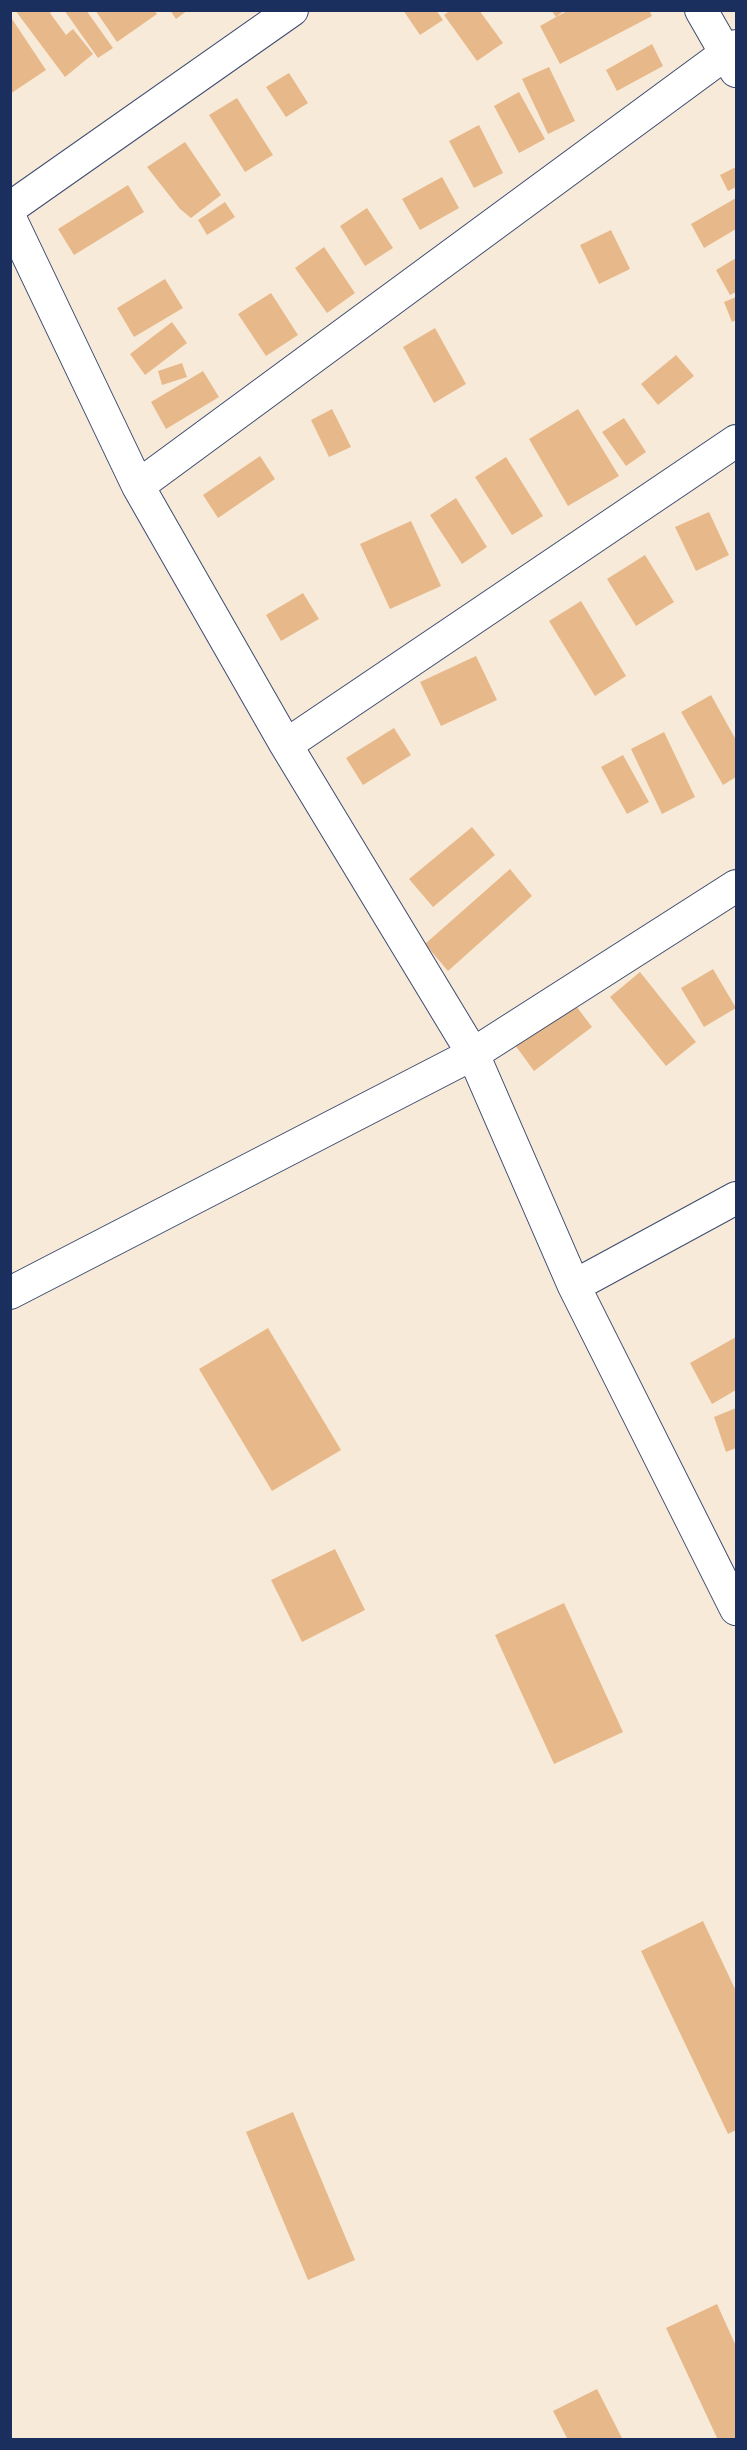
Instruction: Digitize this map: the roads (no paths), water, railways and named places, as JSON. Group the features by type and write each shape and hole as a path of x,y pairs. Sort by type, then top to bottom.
{"street":[{"path":"10,208 292,10"},
{"path":"138,486 733,57 701,10"},
{"path":"10,218 138,486 285,744 473,1054 574,1286 733,1595"},
{"path":"285,744 736,441"},
{"path":"10,1293 473,1054 736,886"},
{"path":"574,1286 736,1198"}]}
